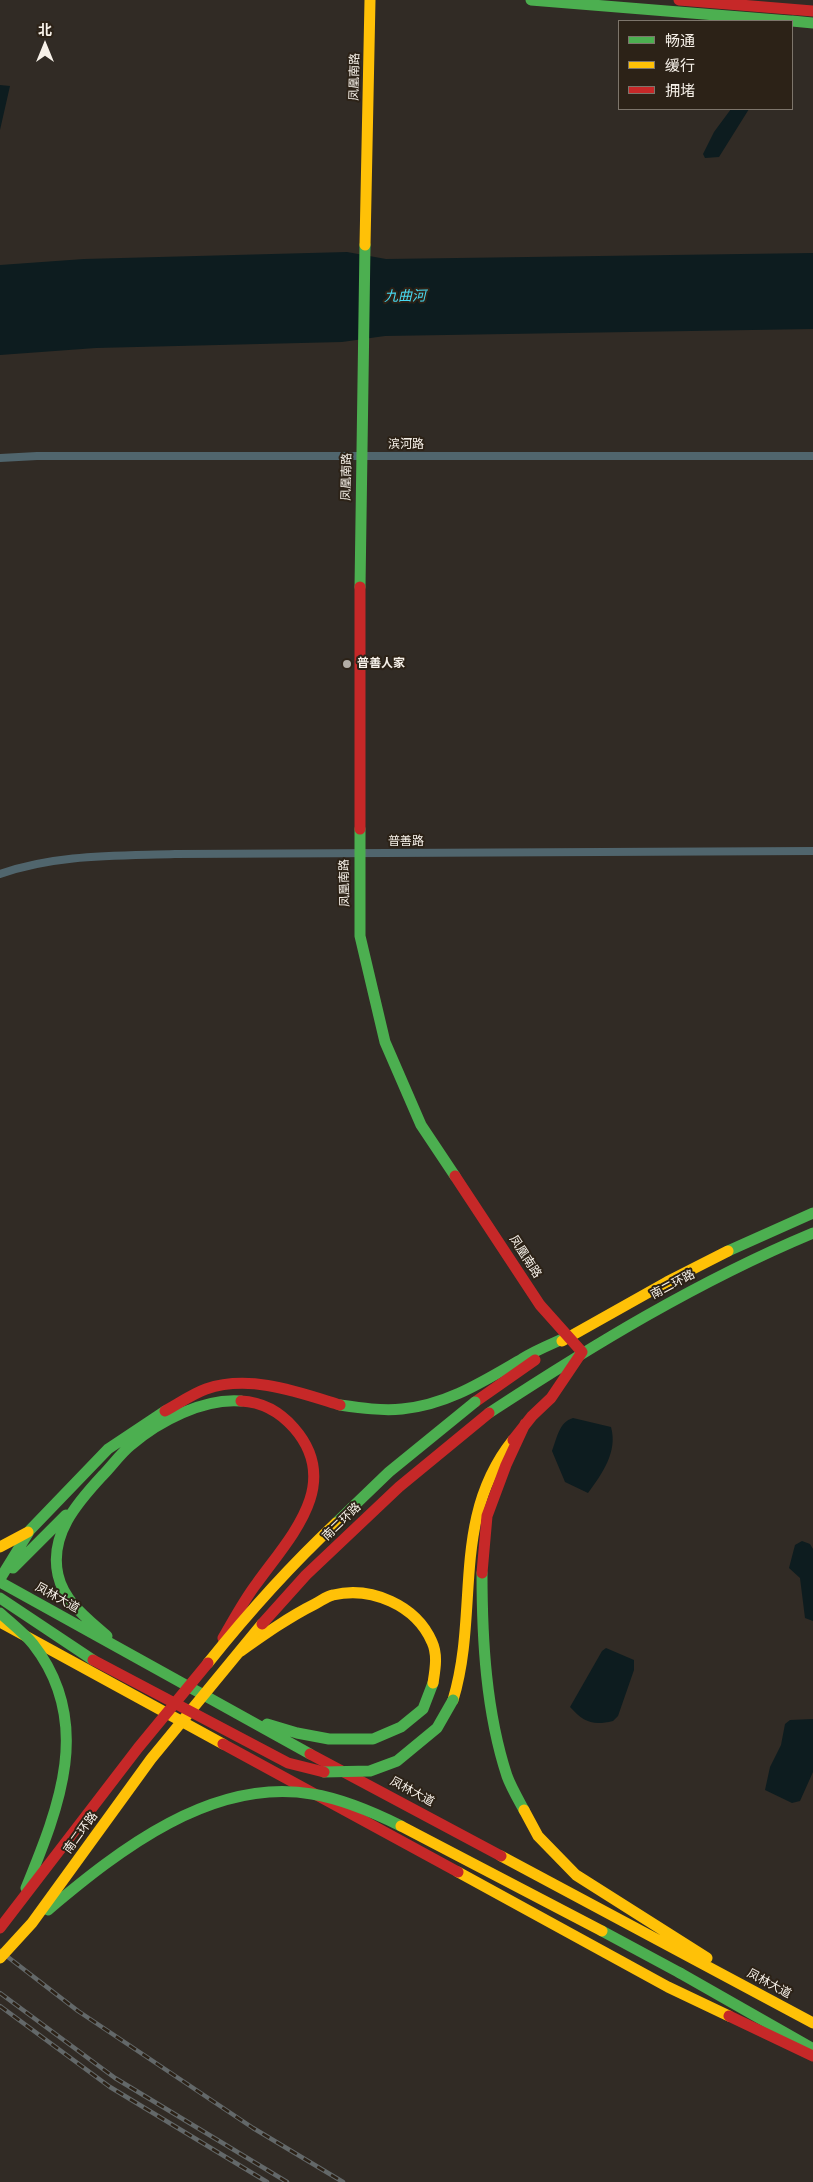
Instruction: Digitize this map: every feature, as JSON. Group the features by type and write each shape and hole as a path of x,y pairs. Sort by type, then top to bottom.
{"main road":[{"name":"凤凰南路","path":"370,0 363,351 360,936 385,1042 421,1125 540,1305 582,1352"},
{"path":"531,0 779,20"},
{"path":"679,0 813,11"},
{"path":"793,21 813,23"},
{"name":"南二环路","path":"0,1928 215,1651 301,1556 389,1472 475,1402 567,1337 725,1252 813,1212"},
{"name":"南二环路","path":"0,1958 32,1923 152,1759 235,1655 306,1576 399,1487 489,1413 582,1352 684,1294 750,1261 813,1233"},
{"path":"0,1580 30,1530 108,1449 163,1412 206,1389 247,1382 289,1390 341,1405 375,1409 403,1409 448,1399 487,1381 523,1358 567,1337"},
{"path":"0,1598 93,1660 288,1763 329,1773 370,1770 397,1761 437,1728 453,1700 461,1674 465,1648 468,1572 476,1514 498,1459 525,1424 551,1398 582,1352"},
{"path":"0,1580 78,1502 132,1444 174,1416 218,1402 250,1401 274,1411 294,1427 308,1447 314,1474 310,1502 296,1530 254,1586 215,1651"},
{"path":"525,1424 506,1465 487,1516 482,1571 485,1647 491,1713 507,1777 538,1836 576,1875 627,1909 813,2019"},
{"path":"78,1502 64,1523 56,1554 58,1576 71,1604 123,1651"},
{"path":"0,1547 30,1530"},
{"name":"凤林大道","path":"0,1580 240,1716 813,2023"},
{"path":"235,1655 295,1614 332,1595 367,1593 402,1606 421,1623 433,1643 436,1665 432,1687 422,1709 401,1727 373,1739 329,1739 305,1735 240,1716"},
{"path":"0,1613 21,1629 40,1653 56,1678 66,1707 68,1747 63,1784 41,1852 19,1905"},
{"path":"0,1622 668,1987 813,2056"},
{"path":"32,1923 86,1877 171,1820 228,1800 269,1794 312,1794 371,1812 453,1852 680,1973 813,2048"}],"street":[{"name":"滨河路","path":"0,458 37,456 813,456"},
{"name":"普善路","path":"0,874 46,863 86,857 175,854 813,851"}],"water":[{"path":"0,85 10,86 0,130"},
{"path":"730,110 748,110 719,157 705,158 703,154 714,132"},
{"name":"九曲河","path":"347,252 386,259 813,253 813,329 385,336 342,342 96,348 0,355 0,265 84,259"},
{"path":"573,1418 611,1427 613,1436 607,1462 588,1493 565,1482 552,1451 562,1427 568,1420"},
{"path":"802,1541 810,1544 813,1549 813,1621 805,1618 800,1578 789,1568 795,1545"},
{"path":"606,1648 634,1660 634,1670 618,1716 613,1721 594,1723 584,1719 570,1707 602,1651"},
{"path":"813,1719 813,1772 800,1801 792,1803 765,1790 770,1767 781,1745 785,1724 790,1720"}],"railway":[{"path":"0,1951 78,2011 253,2128 343,2182"},
{"path":"0,1993 115,2078 287,2182"},
{"path":"0,2006 110,2087 267,2182"}],"traffic: fast":[{"path":"531,0 778,20"},
{"path":"793,21 813,23"},
{"path":"360,587 365,245"},
{"path":"360,829 360,936 385,1042 421,1125 455,1176"},
{"path":"728,1251 813,1213"},
{"path":"489,1413 647,1315 728,1272 813,1233"},
{"path":"340,1405 394,1410 434,1403 465,1391 533,1353 567,1337"},
{"path":"107,1636 71,1602 61,1585 56,1560 61,1533 67,1521 83,1497 123,1452 142,1436 168,1420 197,1407 212,1403 241,1401"},
{"path":"336,1523 389,1472 475,1402"},
{"path":"0,1579 30,1530 108,1449 165,1411"},
{"path":"13,1568 66,1515"},
{"path":"482,1573 484,1650 494,1727 507,1776 524,1810"},
{"path":"0,1582 310,1754"},
{"path":"0,1598 93,1660"},
{"path":"0,1613 33,1644 52,1674 62,1704 66,1734 65,1765 59,1796 50,1827 26,1888"},
{"path":"267,1724 297,1733 329,1739 373,1739 401,1727 423,1709 433,1683"},
{"path":"324,1772 370,1771 397,1761 437,1728 453,1700"},
{"path":"48,1910 105,1864 136,1842 169,1823 203,1807 239,1797 275,1792 312,1794 358,1807 401,1826"},
{"path":"602,1931 680,1973"},
{"path":"680,1973 810,2047"}],"traffic: slow":[{"path":"365,245 370,0"},
{"path":"562,1341 667,1282 728,1251"},
{"path":"453,1700 461,1667 473,1534 481,1501 493,1470 513,1440"},
{"path":"208,1663 269,1591 336,1523"},
{"path":"0,1547 28,1532"},
{"path":"241,1651 286,1620 328,1596 362,1593 377,1596 404,1608 425,1629 435,1652 436,1662 433,1683"},
{"path":"0,1622 223,1744"},
{"path":"0,1958 32,1923 151,1759 262,1624"},
{"path":"524,1810 538,1836 576,1875 707,1958"},
{"path":"401,1826 602,1931"},
{"path":"501,1856 813,2023"},
{"path":"458,1872 668,1987 729,2016"}],"traffic: jam":[{"path":"679,0 813,11"},
{"path":"360,587 360,829"},
{"path":"455,1176 540,1305 582,1352"},
{"path":"513,1440 532,1416 551,1398 582,1352"},
{"path":"475,1402 535,1360"},
{"path":"165,1411 206,1389 240,1383 274,1386 340,1405"},
{"path":"223,1638 248,1596 296,1529 313,1490 314,1469 308,1449 294,1428 283,1417 270,1409 256,1403 241,1401"},
{"path":"262,1624 306,1575 399,1487 489,1413"},
{"path":"482,1573 487,1516 506,1465 525,1424"},
{"path":"93,1660 288,1763 324,1772"},
{"path":"0,1928 138,1748 208,1663"},
{"path":"223,1744 458,1872"},
{"path":"310,1754 501,1856"},
{"path":"729,2016 813,2056"}],"place":[{"name":"普善人家","path":"347,664"}]}
